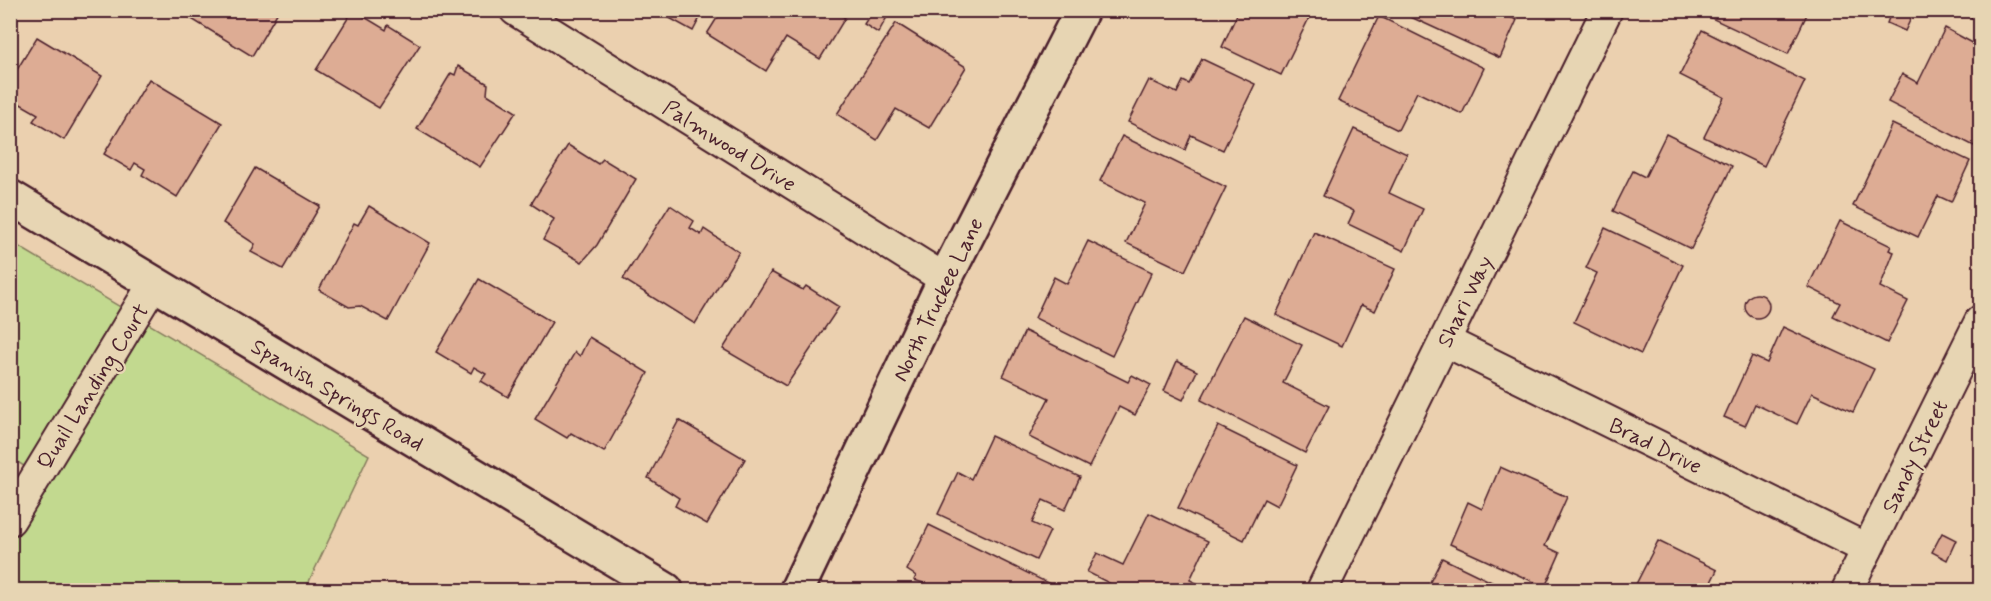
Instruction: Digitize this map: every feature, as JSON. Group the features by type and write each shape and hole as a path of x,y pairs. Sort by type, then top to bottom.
{"street":[{"name":"Palmwood Drive","path":"515,10 945,279"},
{"name":"North Truckee Lane","path":"797,591 945,279 1082,10"},
{"name":"Shari Way","path":"1322,591 1607,10"},
{"name":"Spanish Springs Road","path":"10,197 666,591"},
{"name":"Quail Landing Court","path":"10,520 154,283"},
{"name":"Sandy Street","path":"1847,591 1980,321"},
{"name":"Brad Drive","path":"1444,341 1867,549"}],"green space":[{"path":"11,242 369,455 305,590 11,590 11,520 37,474 11,458"}],"building":[{"path":"195,10 279,10 252,56 190,18"},
{"path":"353,10 386,30 388,25 420,45 379,108 316,70"},
{"path":"655,10 704,10 693,31"},
{"path":"722,10 833,10 845,18 820,59 786,38 766,71 707,34"},
{"path":"873,10 891,10 878,33 864,24"},
{"path":"1239,10 1313,10 1281,75 1222,47"},
{"path":"1403,10 1504,10 1503,14 1517,20 1500,58 1402,13"},
{"path":"1712,10 1809,10 1788,54 1709,17"},
{"path":"1892,10 1914,12 1905,31 1887,23"},
{"path":"1957,10 1980,10 1980,22"},
{"path":"1379,16 1484,68 1462,114 1417,92 1398,130 1338,101"},
{"path":"896,23 966,67 929,128 896,109 877,140 837,114"},
{"path":"1945,28 1980,47 1980,149 1888,102 1902,74 1918,83"},
{"path":"1702,30 1805,81 1764,166 1704,137 1724,97 1680,75"},
{"path":"37,37 102,76 64,140 33,121 38,114 10,98 10,81"},
{"path":"1202,59 1255,84 1223,150 1191,135 1185,150 1128,122 1149,80 1177,93 1183,81 1189,84"},
{"path":"458,66 488,84 487,94 516,112 480,167 417,129 451,73 455,75"},
{"path":"149,79 222,123 177,197 142,175 145,169 135,163 131,170 104,154"},
{"path":"1892,124 1970,161 1951,202 1938,196 1918,237 1853,206"},
{"path":"1354,129 1407,154 1389,193 1423,209 1404,251 1348,224 1354,211 1323,196"},
{"path":"1666,134 1732,166 1691,249 1613,211 1633,171 1645,177"},
{"path":"1122,136 1226,187 1185,271 1126,243 1145,203 1100,181"},
{"path":"568,145 598,164 603,159 636,179 597,245 582,262 543,240 554,219 531,204"},
{"path":"255,168 320,206 283,269 251,252 255,244 223,223"},
{"path":"670,205 694,221 690,228 701,235 704,229 739,252 695,324 623,279"},
{"path":"369,206 430,243 388,321 360,306 349,307 319,290 354,223 358,225"},
{"path":"1840,221 1891,246 1889,250 1894,252 1880,287 1908,301 1887,343 1833,316 1840,303 1808,287"},
{"path":"1605,228 1683,265 1641,354 1574,322 1597,273 1586,268"},
{"path":"1314,232 1395,269 1375,311 1361,305 1342,346 1276,315"},
{"path":"1088,241 1152,272 1112,356 1035,318 1054,277 1067,284"},
{"path":"771,272 803,290 806,286 839,307 786,386 723,349"},
{"path":"479,279 552,322 508,397 481,381 486,374 474,367 471,373 436,352"},
{"path":"1757,294 1766,297 1769,306 1766,315 1757,318 1748,315 1745,306 1748,297"},
{"path":"1244,316 1302,345 1283,383 1329,406 1305,453 1201,400"},
{"path":"1783,327 1874,369 1853,412 1812,393 1797,424 1755,404 1745,426 1724,417 1752,356 1767,363"},
{"path":"1025,331 1128,382 1132,375 1151,385 1135,415 1119,407 1089,467 1029,437 1049,398 1003,376"},
{"path":"589,337 648,373 604,452 571,433 567,438 535,419 575,352 580,356"},
{"path":"1177,361 1197,371 1183,400 1164,391"},
{"path":"679,420 745,459 707,524 675,506 679,498 648,478"},
{"path":"1218,426 1297,465 1277,506 1264,499 1244,540 1178,508"},
{"path":"991,436 1080,477 1065,510 1043,500 1032,523 1050,531 1036,560 938,514 958,472 971,479"},
{"path":"1500,467 1567,497 1545,546 1560,553 1545,587 1450,544 1468,502 1482,509"},
{"path":"1149,513 1208,541 1190,580 1211,590 1110,590 1113,585 1087,572 1097,553 1123,565"},
{"path":"929,525 1050,584 1047,590 945,590 914,580 916,576 907,570"},
{"path":"1942,533 1956,540 1947,560 1932,552"},
{"path":"1658,541 1717,570 1707,590 1633,590"},
{"path":"1442,558 1508,590 1426,590"}]}
